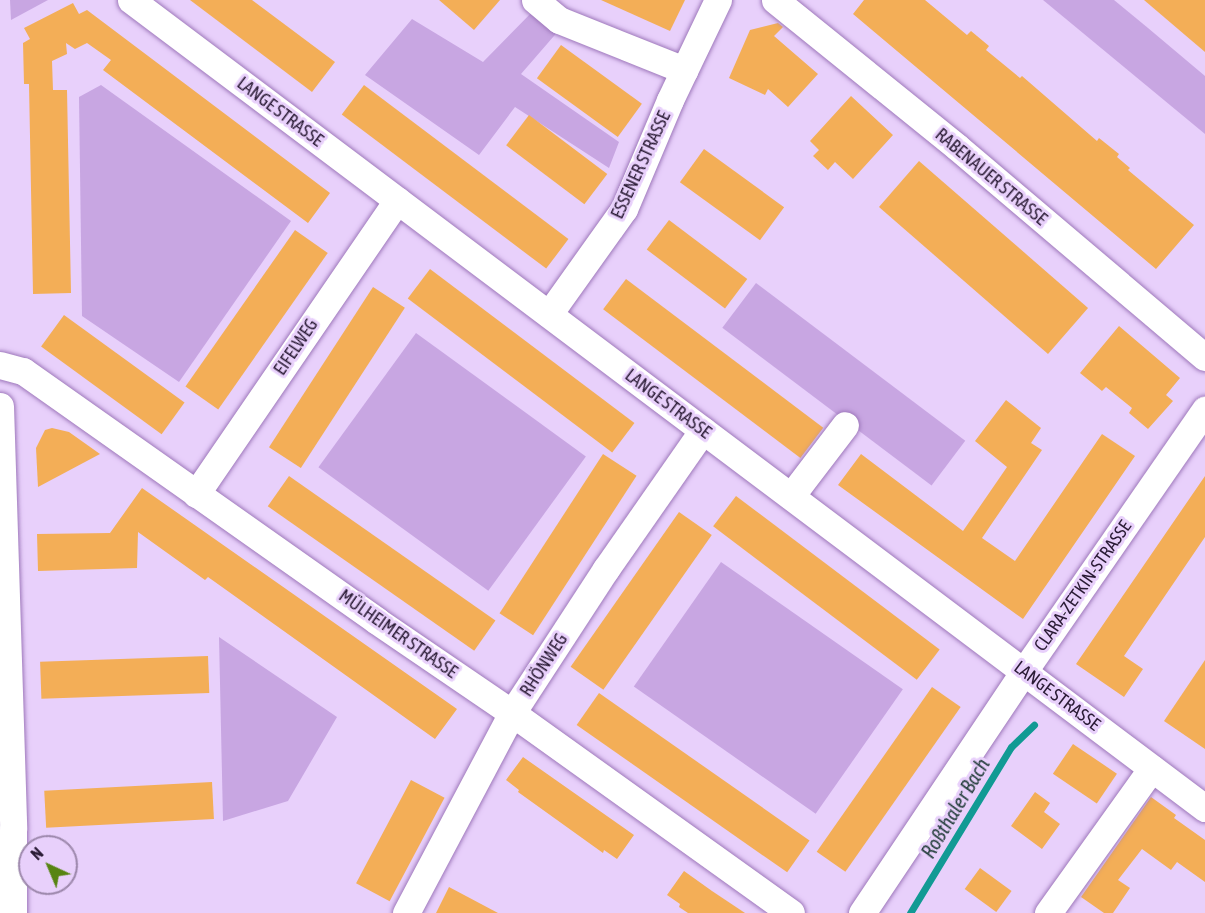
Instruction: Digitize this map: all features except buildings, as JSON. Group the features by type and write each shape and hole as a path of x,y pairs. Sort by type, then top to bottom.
{"street":[{"name":"LANGE STRASSE","path":"131,0 1205,808"},
{"path":"535,0 558,20 684,70"},
{"name":"ESSENER STRASSE","path":"549,314 624,209 684,70 718,0"},
{"name":"RABENAUER STRASSE","path":"775,0 957,147 1205,357"},
{"name":"EIFELWEG","path":"196,494 397,200"},
{"name":"MÜLHEIMER STRASSE","path":"0,365 23,371 512,713 790,913"},
{"path":"0,406 13,829 13,913"},
{"name":"CLARA-ZETKIN-STRASSE","path":"862,913 1024,671 1205,410"},
{"path":"791,496 845,425"},
{"name":"RHÖNWEG","path":"406,913 512,713 606,569 703,430"},
{"path":"1048,913 1152,768"}],"shaded area":[{"path":"10,0 48,0 11,20"},
{"path":"1043,0 1114,0 1148,28 1205,76 1205,134"},
{"path":"536,8 560,29 521,74 619,142 609,168 515,107 479,155 365,75 412,19 483,62"},
{"path":"101,85 291,221 179,382 82,316 79,97"},
{"path":"756,283 965,441 932,485 722,328"},
{"path":"416,333 586,456 488,591 318,467"},
{"path":"721,562 903,689 816,814 634,687"},
{"path":"219,637 337,717 288,801 223,821"}],"waterway":[{"name":"Roßthaler Bach","path":"910,913 1011,747 1034,725"}]}
